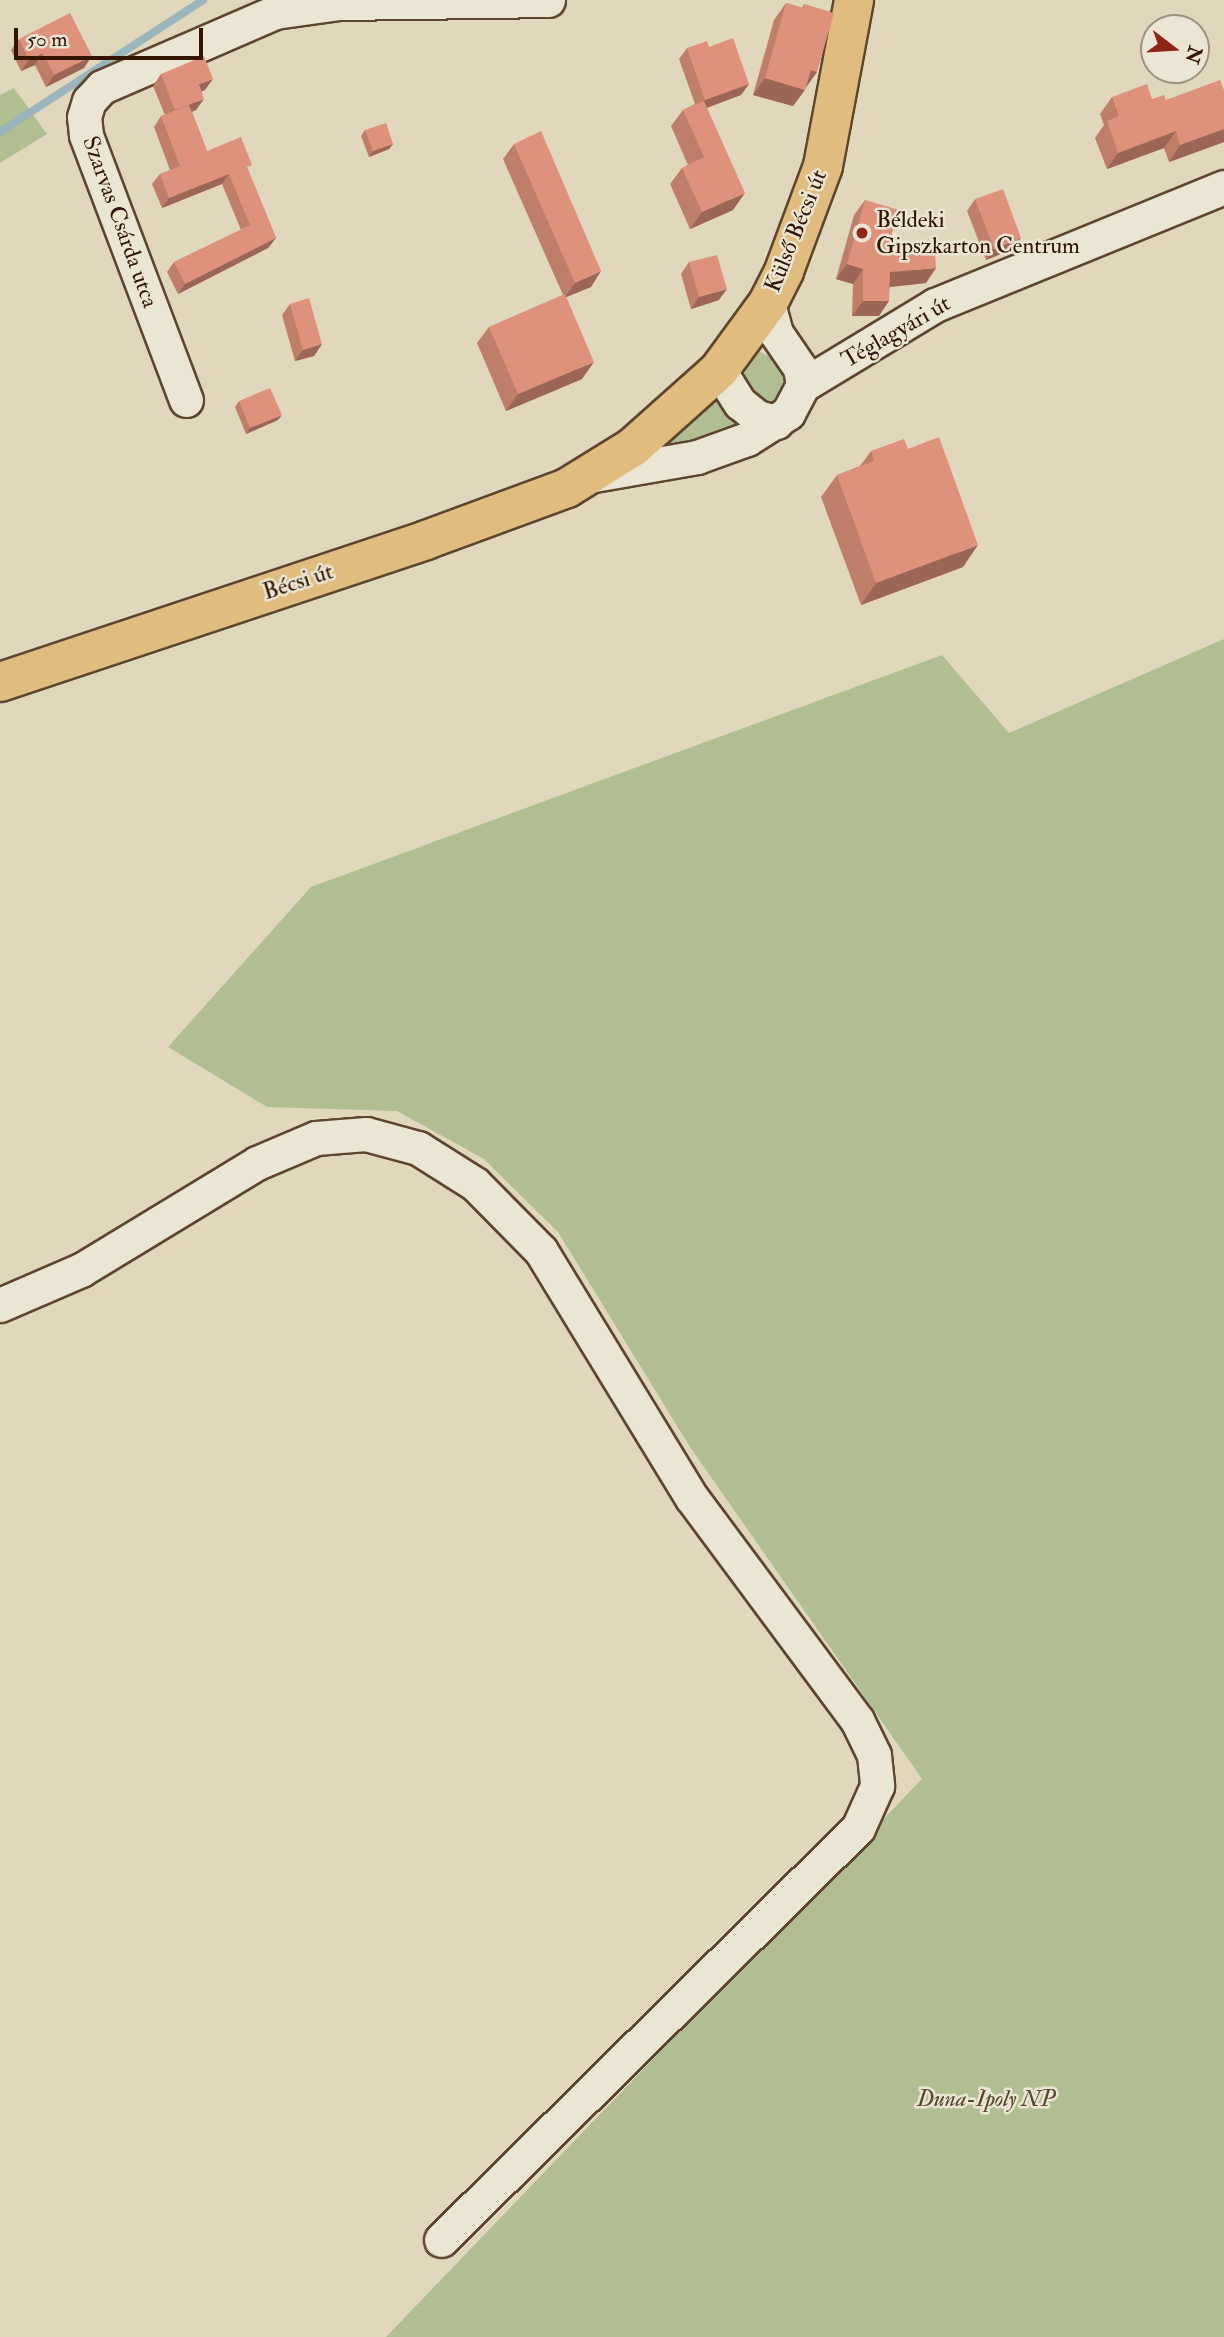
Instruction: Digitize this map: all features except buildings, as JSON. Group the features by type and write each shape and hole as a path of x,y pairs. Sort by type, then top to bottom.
{"main road":[{"name":"Külső Bécsi út","path":"594,475 663,423 719,370 764,322 823,166 854,0"},
{"name":"Bécsi út","path":"0,682 426,540 594,475"}],"street":[{"name":"Szarvas Csárda utca","path":"186,400 86,135 83,117 89,101 102,87 275,12 339,2 548,0"},
{"path":"848,0 854,0"},
{"name":"Téglagyári út","path":"803,385 935,305 1224,187"},
{"path":"594,475 697,457 747,439 776,422 798,401 803,385 800,368 764,322"},
{"path":"719,370 740,403 757,417 776,422"},
{"path":"0,1305 80,1270 257,1163 316,1138 366,1134 418,1148 475,1184 541,1251 692,1498 857,1720 874,1755 877,1786 858,1828 440,2240"}],"green space":[{"path":"14,88 47,134 0,163 0,95"},
{"path":"758,351 777,360 787,373 783,400 767,406 739,381 740,362"},
{"path":"720,392 743,421 666,450 660,445"},
{"name":"Duna-Ipoly NP","path":"1224,639 1224,2337 386,2337 922,1779 690,1447 558,1232 484,1159 397,1111 267,1107 168,1047 311,887 942,655 1009,733"}],"waterway":[{"path":"0,132 203,0"}],"place":[{"name":"Béldeki Gipszkarton Centrum","path":"862,233"}]}
